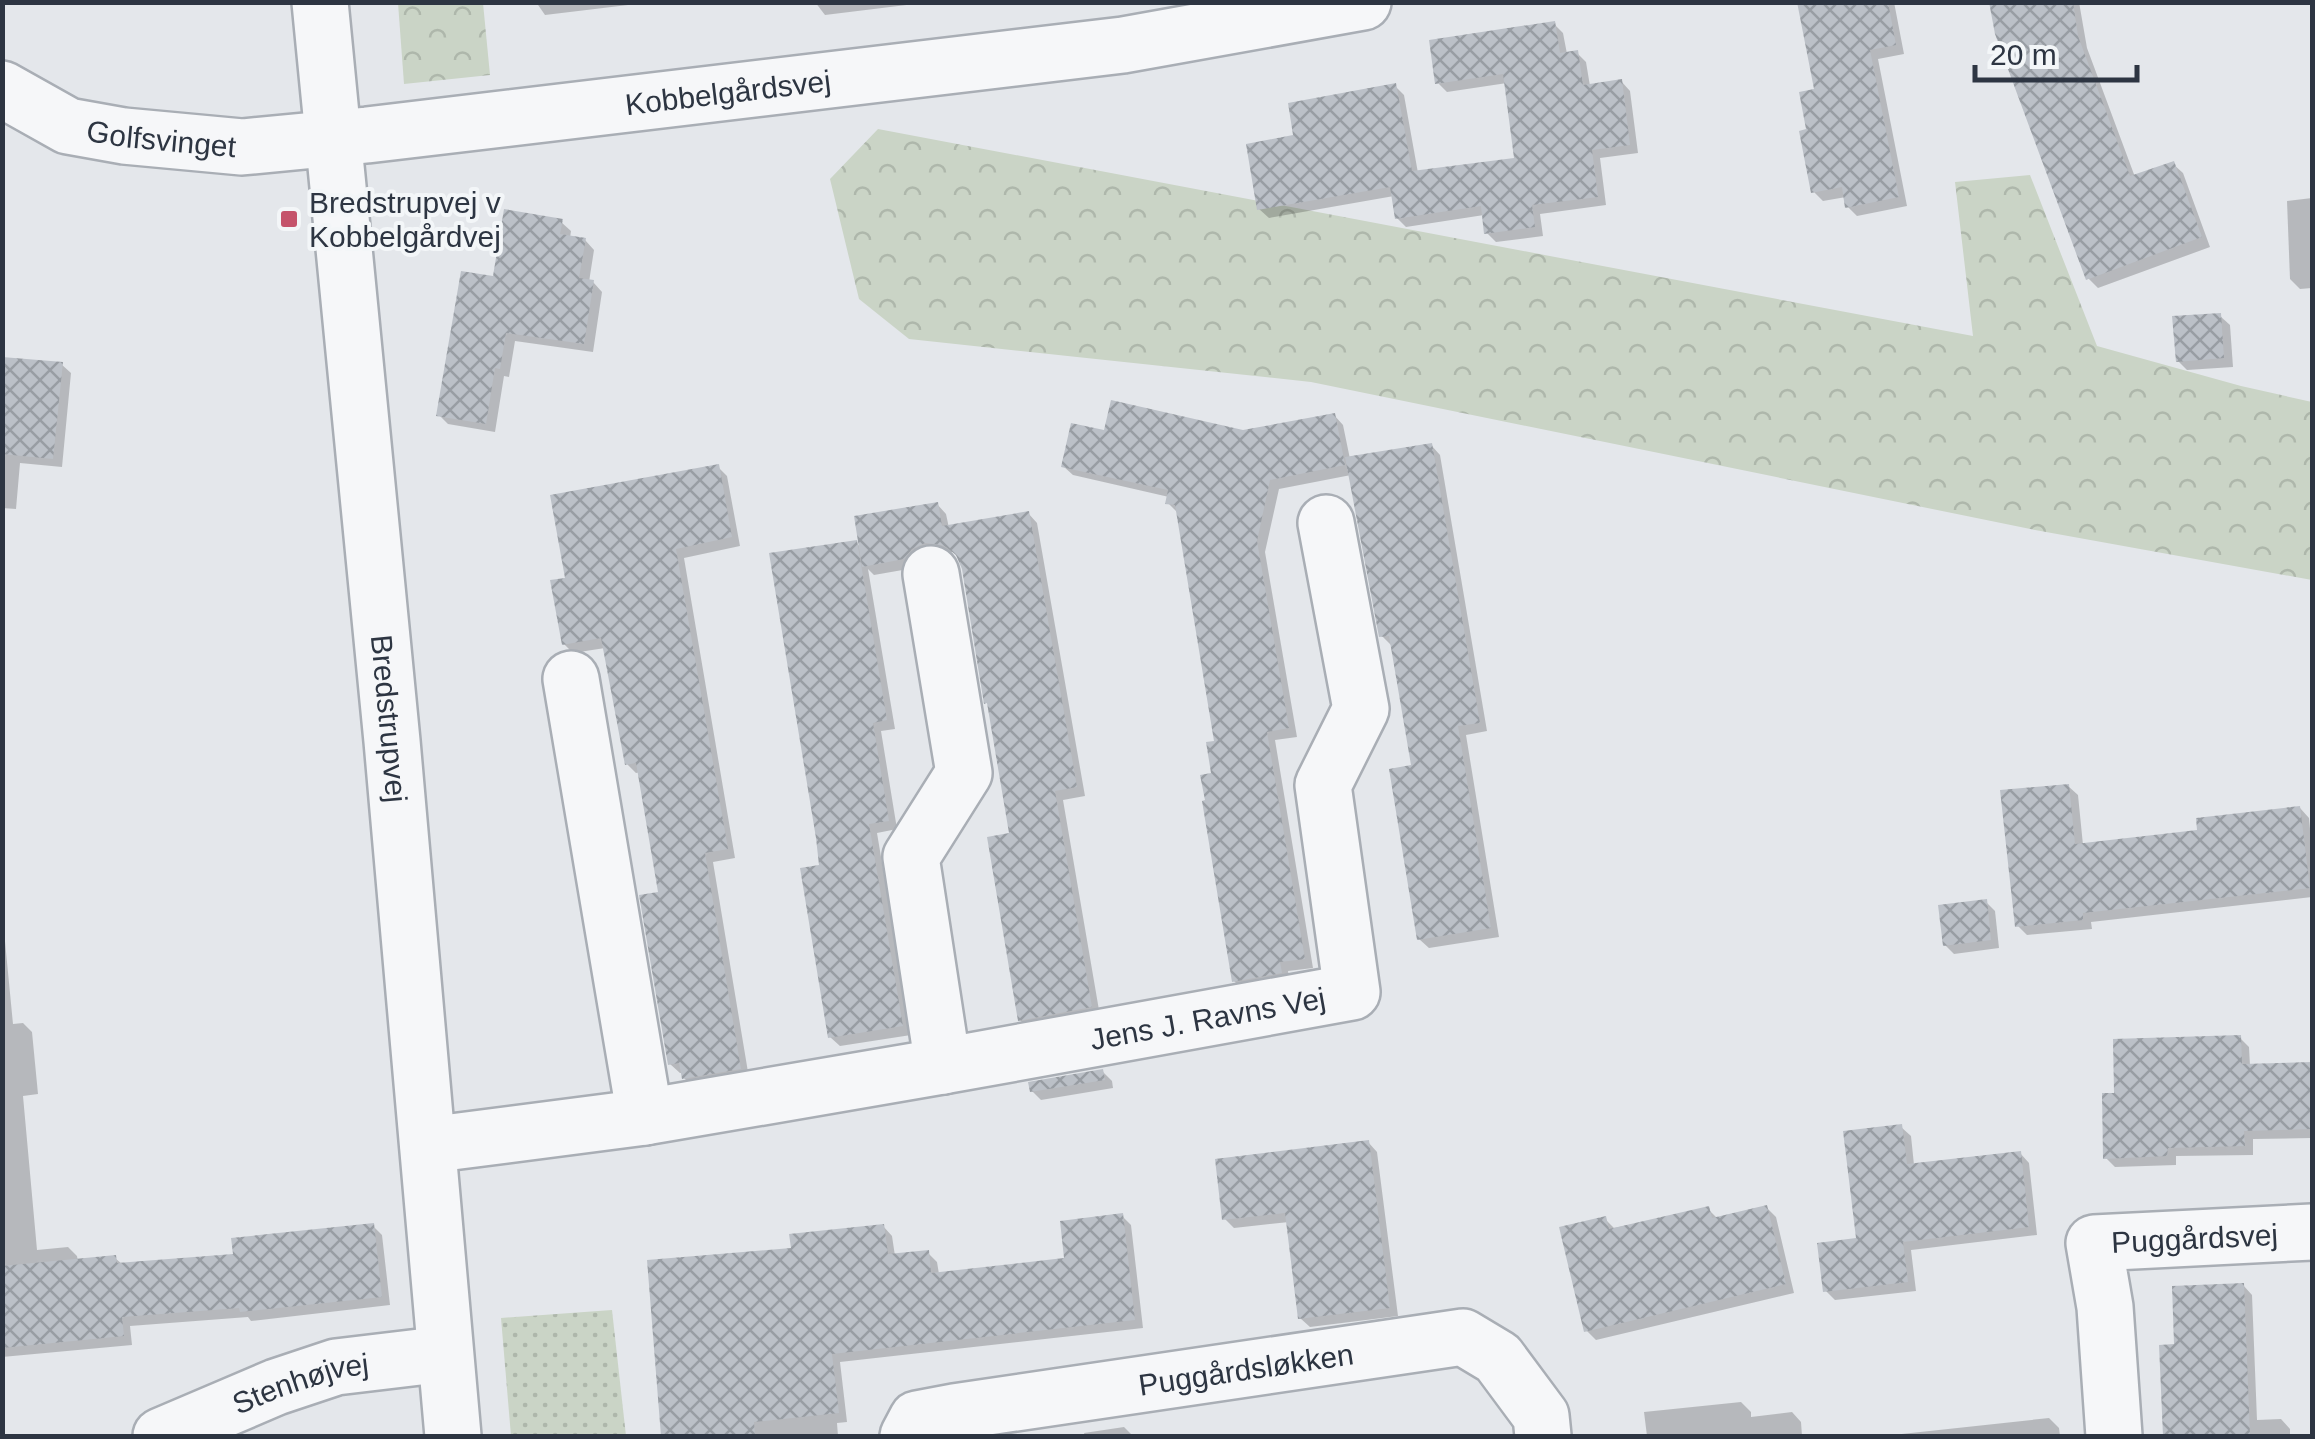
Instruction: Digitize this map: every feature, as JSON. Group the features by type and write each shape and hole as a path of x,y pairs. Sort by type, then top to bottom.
{"street":[{"name":"Bredstrupvej","path":"320,2 392,741 452,1436"},
{"name":"Kobbelgårdsvej","path":"332,138 1122,24 1363,2"},
{"name":"Golfsvinget","path":"2,89 68,126 124,136 242,147 332,138"},
{"name":"Jens J. Ravns Vej","path":"428,1145 644,1117 1352,992 1323,785 1361,709 1326,523"},
{"path":"931,574 964,774 910,857 944,1066"},
{"path":"571,678 644,1117"},
{"name":"Puggårdsvej","path":"2114,1436 2105,1306 2094,1243 2312,1232"},
{"name":"Puggårdsløkken","path":"908,1436 917,1418 1462,1338 1498,1358 1541,1416 1543,1436"},
{"name":"Stenhøjvej","path":"160,1436 276,1387 336,1367 445,1354"}],"green space":[{"path":"398,3 483,3 490,75 404,84"},
{"path":"878,129 1973,336 1955,182 2030,175 2097,346 2312,402 2312,580 2035,530 1311,382 909,339 859,299 830,179"},
{"path":"612,1310 626,1436 511,1436 501,1318"}],"building":[{"path":"1797,2 1888,2 1896,45 1870,50 1899,197 1845,208 1842,187 1811,193 1799,131 1806,129 1799,92 1814,89"},
{"path":"1989,2 2073,2 2078,36 2130,176 2174,161 2202,237 2086,280 1995,34"},
{"path":"1555,21 1560,53 1578,50 1583,85 1622,79 1630,145 1592,150 1598,197 1532,205 1535,227 1484,234 1481,206 1395,219 1390,187 1257,210 1246,144 1293,135 1288,103 1396,83 1412,171 1514,158 1503,74 1435,84 1429,40"},
{"path":"504,209 563,219 560,234 586,238 579,278 594,280 584,344 506,333 500,369 495,368 486,424 436,416 461,271 493,276"},
{"path":"2221,313 2224,358 2176,362 2172,316"},
{"path":"2,357 63,362 53,459 2,454"},
{"path":"1111,400 1243,430 1335,413 1345,465 1270,480 1257,541 1289,728 1267,732 1305,959 1280,962 1282,973 1232,982 1200,775 1211,773 1206,742 1214,741 1175,505 1165,504 1168,490 1061,467 1071,423 1104,430"},
{"path":"1432,443 1480,723 1458,726 1491,928 1417,940 1389,769 1411,765 1389,636 1379,637 1345,457"},
{"path":"719,464 732,537 676,549 728,849 705,853 741,1069 682,1079 679,1063 668,1065 639,895 658,892 636,763 625,765 601,638 562,645 550,580 565,578 550,495"},
{"path":"938,502 942,526 1029,511 1077,787 1055,791 1092,1007 1018,1021 987,837 1009,833 962,569 956,555 941,545 925,543 912,549 904,559 862,567 854,516"},
{"path":"857,540 887,720 873,723 889,821 869,824 903,1026 828,1038 800,868 819,865 816,838 769,553"},
{"path":"2069,784 2075,844 2197,830 2196,818 2300,806 2310,888 2083,913 2083,920 2015,927 2000,790"},
{"path":"1987,899 1991,940 1943,946 1938,905"},
{"path":"2241,1035 2242,1064 2312,1062 2312,1129 2244,1131 2245,1146 2168,1148 2167,1156 2103,1159 2102,1093 2114,1093 2113,1039"},
{"path":"1103,1069 1105,1080 1030,1092 1028,1082"},
{"path":"1902,1124 1907,1164 2021,1151 2029,1227 1903,1242 1908,1282 1823,1292 1817,1243 1856,1238 1843,1131"},
{"path":"1369,1140 1390,1308 1298,1319 1285,1213 1222,1220 1215,1159"},
{"path":"1767,1205 1786,1284 1584,1332 1559,1227 1606,1216 1609,1229 1709,1206 1712,1218"},
{"path":"1123,1213 1135,1320 832,1354 839,1413 754,1422 755,1436 661,1436 647,1260 791,1248 789,1234 884,1224 888,1254 929,1250 931,1273 1064,1258 1060,1221"},
{"path":"374,1223 382,1297 240,1312 239,1308 122,1317 124,1336 2,1348 2,1266 116,1255 117,1263 233,1254 231,1238"},
{"path":"2244,1283 2250,1436 2163,1436 2159,1345 2174,1344 2172,1286"}],"place":[{"name":"Bredstrupvej v Kobbelgårdvej","path":"289,219"}]}
